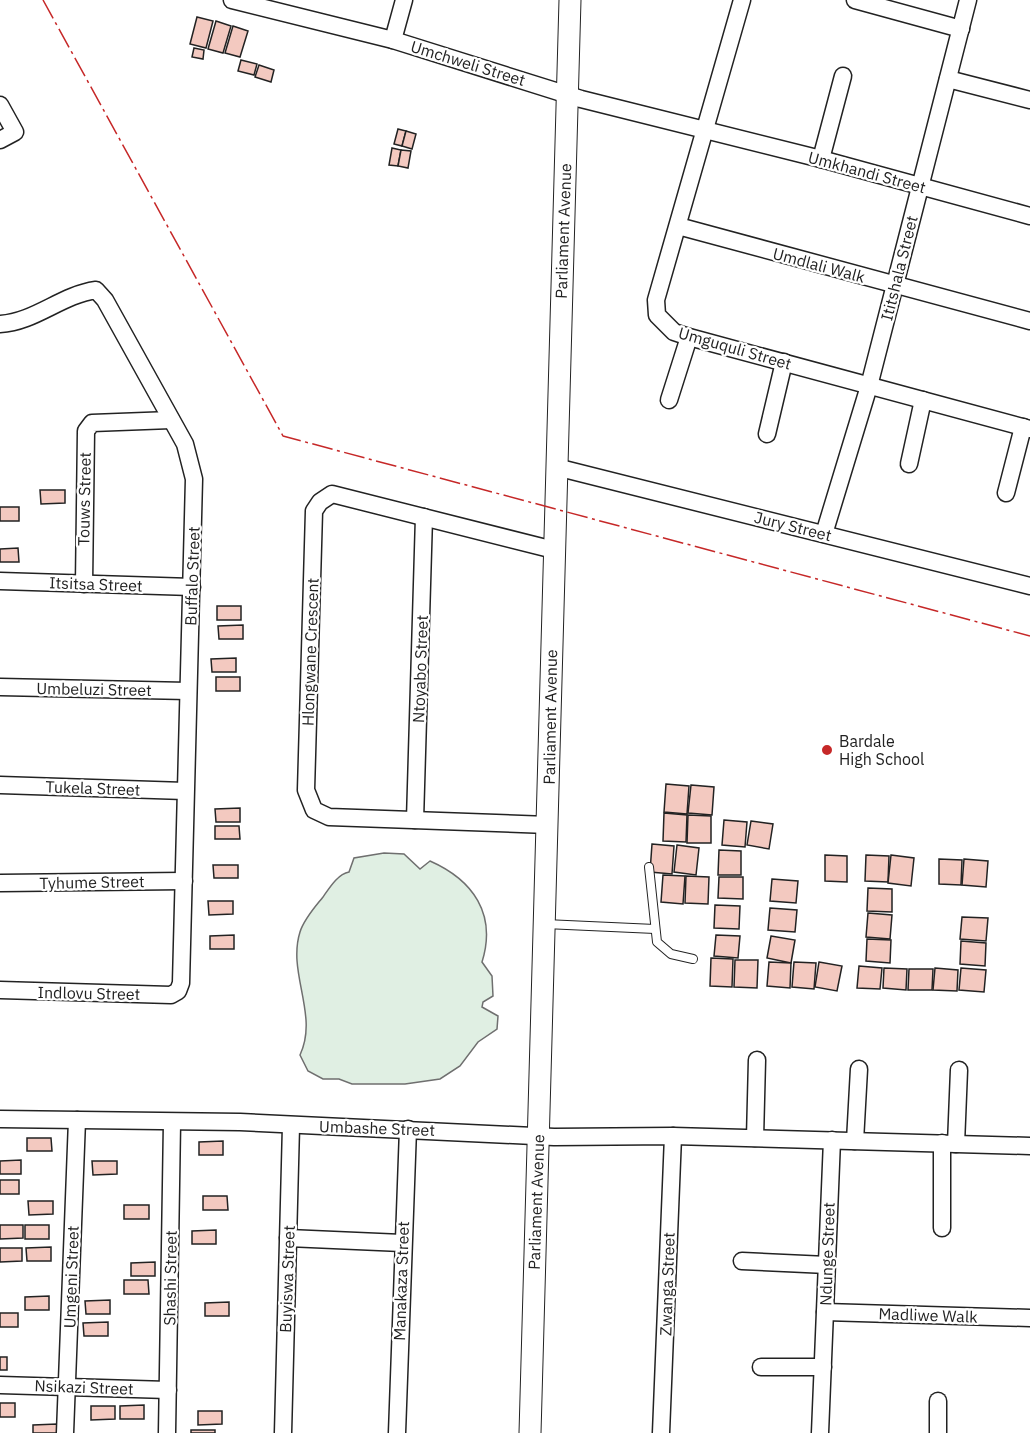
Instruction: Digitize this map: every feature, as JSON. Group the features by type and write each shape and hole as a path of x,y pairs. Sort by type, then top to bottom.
{"street":[{"name":"Umchweli Street","path":"232,0 256,3 393,40 567,94 704,129"},
{"path":"393,40 404,0"},
{"name":"Parliament Avenue","path":"530,1433 570,0"},
{"name":"Umguquli Street","path":"742,0 656,300 657,315 674,332 689,337 1027,428"},
{"path":"855,0 961,29"},
{"name":"Ititshala Street","path":"824,534 869,386 968,0"},
{"path":"821,159 843,76"},
{"path":"948,79 1030,100"},
{"path":"0,105 15,132 0,140"},
{"name":"Umkhandi Street","path":"704,129 1030,216"},
{"name":"Umdlali Walk","path":"678,226 1030,321"},
{"name":"Buffalo Street","path":"0,324 15,323 76,293 96,290 105,300 191,460 194,479 192,587 185,791 182,983 178,991"},
{"path":"669,400 689,337"},
{"path":"767,434 783,362"},
{"path":"909,464 923,400"},
{"name":"Touws Street","path":"84,584 86,431 92,423 103,421 171,420"},
{"path":"1006,494 1027,428"},
{"name":"Jury Street","path":"556,466 1030,586"},
{"name":"Hlongwane Crescent","path":"548,825 329,817 314,810 306,790 314,511 320,501 332,494 554,550"},
{"name":"Ntoyabo Street","path":"415,820 424,518"},
{"name":"Itsitsa Street","path":"0,581 192,587"},
{"name":"Umbeluzi Street","path":"0,687 189,691"},
{"name":"Tukela Street","path":"0,785 185,791"},
{"name":"Tyhume Street","path":"0,883 184,881"},
{"name":"Indlovu Street","path":"0,990 171,995 178,991"},
{"path":"755,1138 757,1060"},
{"path":"855,1141 859,1069"},
{"path":"942,1228 949,1144 959,1070"},
{"name":"Umbashe Street","path":"0,1119 408,1129 538,1136 673,1136 1030,1146"},
{"name":"Umgeni Street","path":"65,1433 77,1120"},
{"name":"Shashi Street","path":"167,1433 172,1123"},
{"name":"Buyiswa Street","path":"283,1433 291,1126"},
{"name":"Manakaza Street","path":"397,1433 402,1243 408,1129"},
{"name":"Zwanga Street","path":"661,1433 673,1136"},
{"name":"Ndunge Street","path":"820,1433 832,1140"},
{"path":"288,1238 402,1243"},
{"path":"742,1261 827,1265"},
{"name":"Madliwe Walk","path":"825,1312 1030,1318"},
{"path":"761,1367 823,1367"},
{"name":"Nsikazi Street","path":"0,1385 168,1390"},
{"path":"938,1401 938,1433"}],"lane":[{"path":"650,867 655,929 661,946 671,954 693,959"},
{"path":"545,924 655,929"}],"green space":[{"path":"384,853 404,854 420,869 430,861 458,878 478,901 486,929 486,945 482,962 492,976 493,996 483,1002 482,1007 498,1016 497,1029 478,1042 460,1066 440,1079 405,1084 352,1084 339,1079 323,1079 308,1071 300,1055 305,1040 306,1025 297,963 300,932 307,918 331,885 341,875 349,872 354,858"}],"building":[{"path":"197,17 213,21 206,48 190,44"},
{"path":"216,21 231,26 223,53 208,49"},
{"path":"233,26 248,31 240,57 225,53"},
{"path":"194,48 204,50 203,59 192,57"},
{"path":"241,60 257,64 254,75 238,71"},
{"path":"259,65 274,70 271,82 255,77"},
{"path":"398,129 406,131 402,146 394,144"},
{"path":"406,131 416,134 412,149 402,146"},
{"path":"392,148 401,150 398,166 389,165"},
{"path":"401,150 411,151 408,168 398,166"},
{"path":"40,490 65,490 65,503 41,504"},
{"path":"0,507 19,507 19,521 0,521"},
{"path":"18,548 19,562 0,562 0,549"},
{"path":"217,606 241,606 241,620 217,620"},
{"path":"243,625 243,639 219,639 218,626"},
{"path":"236,658 236,672 212,672 211,659"},
{"path":"216,677 240,677 240,691 216,691"},
{"path":"666,784 689,786 687,814 664,812"},
{"path":"691,785 714,787 712,815 688,813"},
{"path":"240,808 240,822 216,822 215,809"},
{"path":"664,813 687,815 686,842 663,841"},
{"path":"688,815 711,816 711,843 687,843"},
{"path":"724,820 747,822 745,847 722,845"},
{"path":"751,821 773,824 769,849 747,845"},
{"path":"215,826 239,826 240,839 215,839"},
{"path":"652,844 674,846 672,874 650,872"},
{"path":"677,845 699,848 696,875 674,872"},
{"path":"719,850 741,851 741,875 718,875"},
{"path":"825,855 847,856 847,882 825,881"},
{"path":"866,855 889,856 888,882 865,881"},
{"path":"891,855 914,858 911,886 888,883"},
{"path":"939,859 962,860 961,885 939,884"},
{"path":"964,859 988,861 986,887 962,885"},
{"path":"213,865 238,865 238,878 214,878"},
{"path":"663,875 685,876 683,904 661,902"},
{"path":"686,876 709,877 708,904 685,903"},
{"path":"719,877 743,877 743,899 718,898"},
{"path":"772,879 798,881 796,903 770,901"},
{"path":"868,888 892,889 892,912 867,911"},
{"path":"208,901 233,901 233,914 209,915"},
{"path":"715,905 740,906 739,929 714,928"},
{"path":"770,908 797,910 795,932 768,930"},
{"path":"868,913 892,915 890,939 866,937"},
{"path":"962,917 988,918 986,941 960,939"},
{"path":"234,935 234,949 210,949 210,936"},
{"path":"716,935 740,936 738,958 714,956"},
{"path":"771,936 795,940 791,963 767,958"},
{"path":"867,939 891,940 890,963 866,961"},
{"path":"961,941 986,943 985,966 960,964"},
{"path":"711,958 733,959 732,987 710,986"},
{"path":"735,960 758,960 757,988 734,987"},
{"path":"769,962 791,963 790,988 767,986"},
{"path":"794,962 816,963 814,989 792,987"},
{"path":"819,962 842,966 837,991 815,987"},
{"path":"859,966 882,968 880,989 857,988"},
{"path":"884,968 907,969 906,990 883,988"},
{"path":"935,968 958,970 957,991 933,990"},
{"path":"961,968 986,970 984,992 959,990"},
{"path":"909,969 933,969 932,990 908,990"},
{"path":"27,1138 51,1138 52,1151 27,1151"},
{"path":"223,1141 223,1155 199,1155 199,1142"},
{"path":"21,1160 21,1174 0,1174 0,1161"},
{"path":"92,1161 117,1161 117,1174 93,1175"},
{"path":"0,1180 19,1180 19,1194 0,1194"},
{"path":"203,1196 227,1196 228,1210 203,1210"},
{"path":"28,1201 53,1201 53,1214 29,1215"},
{"path":"124,1205 149,1205 149,1219 124,1219"},
{"path":"0,1225 23,1225 23,1238 0,1239"},
{"path":"25,1225 49,1225 49,1239 25,1239"},
{"path":"216,1230 216,1244 192,1244 192,1231"},
{"path":"51,1247 51,1261 27,1261 26,1248"},
{"path":"0,1248 22,1248 22,1261 0,1262"},
{"path":"155,1262 155,1276 131,1276 131,1263"},
{"path":"124,1280 148,1280 149,1294 124,1294"},
{"path":"49,1296 49,1310 25,1310 25,1297"},
{"path":"110,1300 110,1314 86,1314 85,1301"},
{"path":"229,1302 229,1316 205,1316 205,1303"},
{"path":"0,1313 18,1313 18,1327 0,1327"},
{"path":"108,1322 108,1336 84,1336 83,1323"},
{"path":"0,1357 7,1357 7,1370 0,1370"},
{"path":"0,1403 15,1403 15,1417 0,1417"},
{"path":"144,1405 144,1419 120,1419 120,1406"},
{"path":"91,1406 115,1406 115,1419 91,1420"},
{"path":"198,1411 222,1411 222,1424 198,1425"},
{"path":"57,1424 57,1433 33,1433 33,1425"},
{"path":"191,1430 215,1430 215,1433 191,1433"}],"power":[{"path":"43,0 283,436 1030,636"}],"place":[{"name":"Bardale High School","path":"827,750"}]}
